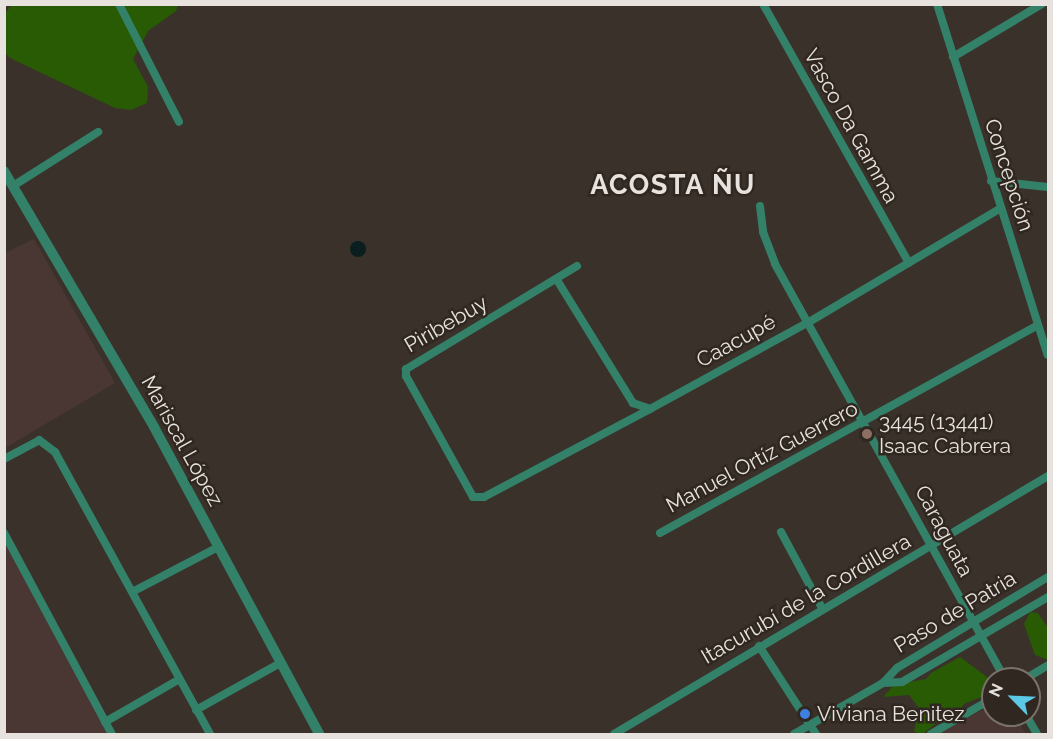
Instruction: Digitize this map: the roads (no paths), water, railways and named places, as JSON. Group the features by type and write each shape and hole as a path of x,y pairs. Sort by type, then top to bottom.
{"street":[{"path":"119,4 179,122"},
{"name":"Vasco Da Gamma","path":"764,4 909,263"},
{"name":"Concepción","path":"937,4 991,181 1048,355"},
{"path":"953,57 1042,4"},
{"path":"13,186 98,132"},
{"name":"Mariscal López","path":"4,171 154,427 319,735"},
{"path":"991,181 1048,187"},
{"name":"Caraguata","path":"760,206 763,232 776,264 933,545 971,622 998,667"},
{"name":"Caacupé","path":"484,497 809,322 1001,208"},
{"name":"Piribebuy","path":"484,497 473,497 463,484 405,376 406,369 578,266"},
{"path":"557,280 633,403 650,409"},
{"name":"Manuel Ortíz Guerrero","path":"660,533 865,423 1038,325"},
{"path":"4,459 39,440 48,443 134,591 178,680 210,735"},
{"name":"Itacurubí de la Cordillera","path":"614,735 822,608 1048,476"},
{"path":"782,532 822,608"},
{"path":"4,533 112,735"},
{"path":"134,591 218,547"},
{"name":"Paso de Patria","path":"794,735 883,683 897,668 1048,577"},
{"name":"Paso de Patria","path":"883,683 902,682 1048,597"},
{"path":"759,646 816,735"},
{"path":"195,710 280,663"},
{"path":"105,722 178,680"},
{"path":"931,735 981,705"}],"water":[{"path":"358,241 364,243 366,249 364,255 358,257 352,255 350,249 352,243"}],"place":[{"name":"3445 (13441) Isaac Cabrera","path":"867,434"},
{"name":"Viviana Benitez","path":"805,714"}],"district":[{"name":"ACOSTA ÑU","path":"673,185"}]}
